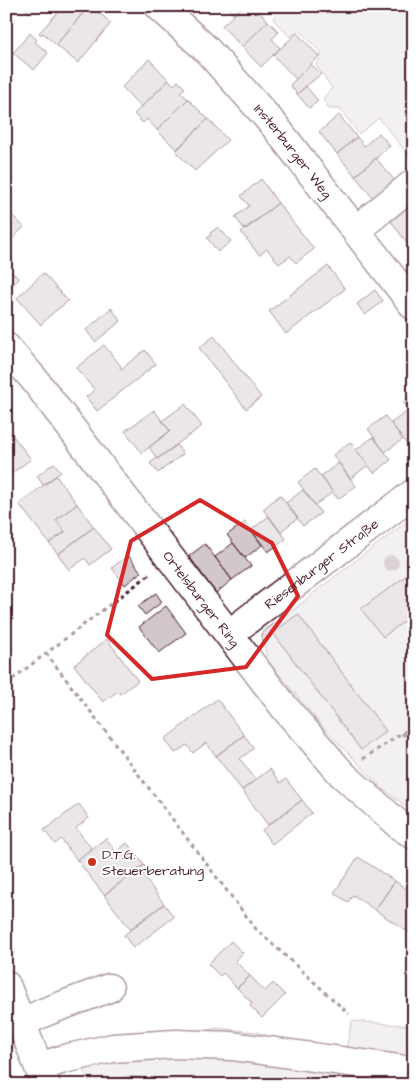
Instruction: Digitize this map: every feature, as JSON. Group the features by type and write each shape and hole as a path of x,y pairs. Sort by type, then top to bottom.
{"street":[{"name":"Insterburger Weg","path":"173,11 274,125 414,306"},
{"path":"358,233 414,183"},
{"path":"358,233 414,197"},
{"name":"Ortelsburger Ring","path":"6,346 33,378 286,708 342,774 399,825 414,835"},
{"name":"Riesenburger Straße","path":"229,634 414,493"},
{"path":"6,985 42,1076 64,1059 113,1048 175,1044 232,1046 414,1071"},
{"path":"22,1023 45,1012 110,988"}],"path":[{"path":"406,6 414,14"},
{"path":"6,684 170,558"},
{"path":"46,653 256,929 349,1014"},
{"path":"342,774 414,726"},
{"path":"402,733 414,748"}],"highlighted area":[{"path":"200,500 272,543 298,596 246,667 152,679 107,635 131,541"}],"shaded area":[{"path":"272,6 400,6 414,21 414,162 379,118 359,134 340,109 329,109 323,99 332,88 316,65 322,54 299,30 290,37 273,19 277,12"},
{"path":"414,516 414,813 382,788 323,727 268,661 261,633"},
{"path":"352,1021 414,1026 414,1085 90,1085 82,1067 216,1028 256,1032 343,1062"}],"building":[{"path":"22,6 36,6 30,13"},
{"path":"51,6 89,6 56,45 43,33 41,35 39,33 58,12"},
{"path":"89,6 111,23 78,63 56,45"},
{"path":"226,6 243,6 234,15"},
{"path":"243,6 262,6 258,10 268,21 242,47 222,26"},
{"path":"268,21 279,32 272,39 280,48 261,67 242,47"},
{"path":"30,33 37,40 35,42 48,53 34,70 13,53"},
{"path":"297,33 319,56 296,79 273,55"},
{"path":"149,59 169,80 141,107 122,87"},
{"path":"311,64 321,74 297,94 290,85"},
{"path":"169,80 174,85 178,81 185,88 180,92 188,99 157,130 147,119 143,123 134,114"},
{"path":"306,86 318,101 309,108 297,94"},
{"path":"188,99 208,119 177,150 157,130"},
{"path":"339,115 357,137 337,154 319,132"},
{"path":"208,119 228,140 195,171 175,151"},
{"path":"379,133 390,146 355,176 337,154 357,137 364,146"},
{"path":"376,158 399,186 377,203 355,176"},
{"path":"261,179 278,203 245,230 235,217 249,206 241,196"},
{"path":"278,203 314,249 296,263 290,256 279,264 267,249 259,255 241,232"},
{"path":"411,205 414,209 414,249 412,250 391,221"},
{"path":"6,209 24,227 6,245"},
{"path":"218,227 231,241 218,252 207,238"},
{"path":"6,266 19,279 6,291"},
{"path":"328,266 345,289 286,334 269,311"},
{"path":"43,273 68,301 41,325 17,298"},
{"path":"375,290 383,301 365,315 357,304"},
{"path":"111,308 121,321 95,342 86,330"},
{"path":"214,336 261,397 246,409 199,348"},
{"path":"104,345 121,366 121,369 145,350 156,364 97,411 86,397 95,390 76,368"},
{"path":"414,394 414,417 403,402"},
{"path":"185,404 202,426 157,459 149,447 170,431 162,421"},
{"path":"154,410 170,431 142,453 125,431"},
{"path":"409,410 414,417 414,442 408,446 391,423"},
{"path":"385,416 403,439 385,452 368,429"},
{"path":"6,427 31,459 6,478"},
{"path":"373,437 391,460 374,473 356,450"},
{"path":"350,442 368,465 350,479 333,455"},
{"path":"177,445 183,454 158,473 150,463"},
{"path":"54,463 61,472 43,485 37,476"},
{"path":"339,463 356,486 338,499 321,476"},
{"path":"315,469 333,492 315,505 298,482"},
{"path":"56,476 77,504 56,520 65,532 49,543 19,504"},
{"path":"303,490 321,513 303,526 286,503"},
{"path":"280,495 298,518 280,532 263,509"},
{"path":"77,504 94,527 58,554 49,543 65,532 56,520"},
{"path":"269,516 286,539 268,552 251,530"},
{"path":"245,522 262,545 245,558 227,535"},
{"path":"94,527 111,549 90,565 85,558 69,570 58,554"},
{"path":"233,543 251,566 232,580 215,557"},
{"path":"205,544 232,580 216,593 189,556"},
{"path":"128,555 141,572 125,585 112,568"},
{"path":"414,570 414,614 383,637 361,609"},
{"path":"156,593 162,602 145,615 138,606"},
{"path":"166,606 186,633 159,653 139,627"},
{"path":"298,614 386,731 361,750 273,633"},
{"path":"107,639 138,681 120,694 118,691 103,702 74,665"},
{"path":"217,699 244,735 216,756 206,743 193,753 187,745 175,753 165,739"},
{"path":"244,735 254,748 240,759 256,780 242,790 216,756"},
{"path":"270,769 280,783 286,779 302,800 268,825 242,790"},
{"path":"302,800 312,813 272,844 262,830"},
{"path":"79,804 89,818 76,828 92,849 77,860 61,839 55,844 44,830"},
{"path":"106,838 116,852 127,843 144,865 104,895 77,860"},
{"path":"358,857 395,881 375,910 353,895 348,902 334,893"},
{"path":"144,865 149,871 143,875 164,904 130,929 104,895"},
{"path":"395,881 414,894 414,930 411,934 375,910"},
{"path":"164,904 174,917 133,948 124,935"},
{"path":"231,941 243,953 235,961 250,976 237,988 223,973 220,976 208,964"},
{"path":"250,976 265,991 273,983 285,995 262,1018 250,1006 252,1003 237,988"}],"waterway":[{"path":"99,1085 129,1080 174,1085"}],"place":[{"name":"D.T.G. Steuerberatung","path":"92,862"}]}
